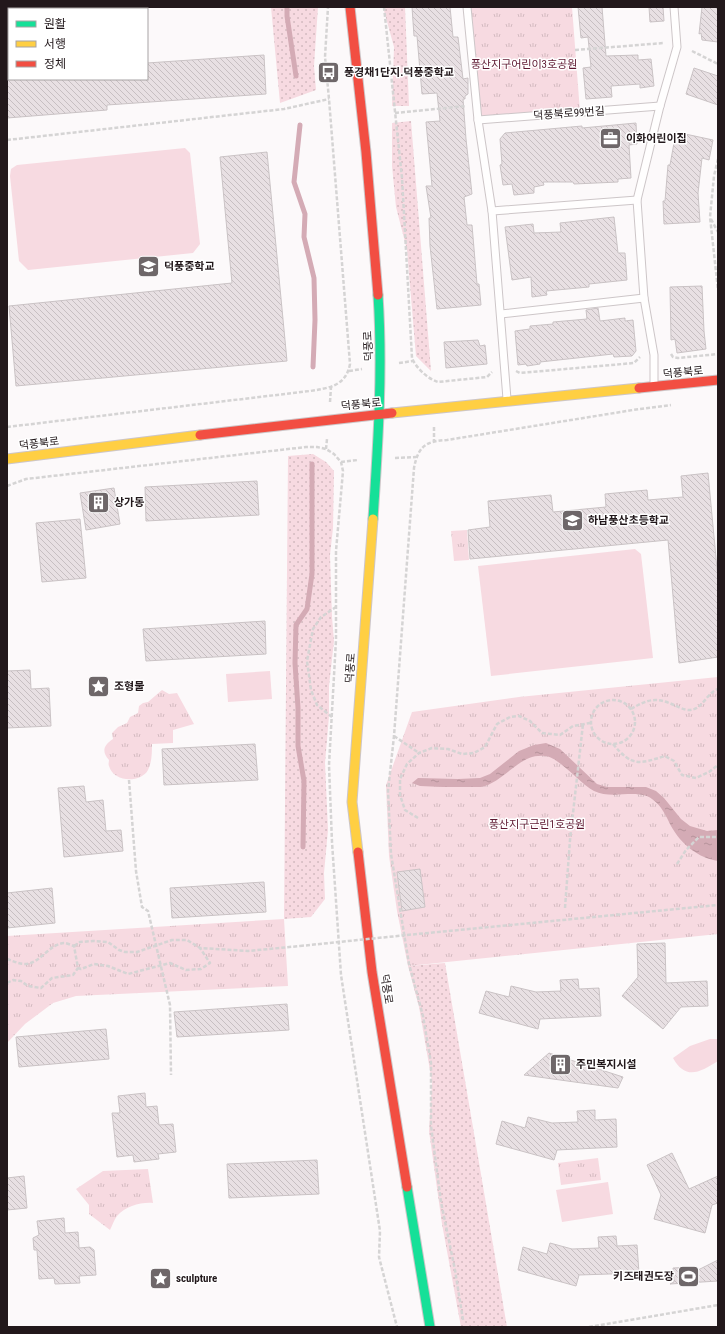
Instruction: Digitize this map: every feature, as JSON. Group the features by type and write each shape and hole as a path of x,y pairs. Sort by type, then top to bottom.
{"main road":[{"name":"덕풍로","path":"350,7 366,152 378,297 381,366 378,459 352,802 372,972 430,1327"},
{"name":"덕풍북로","path":"7,459 380,414 507,400 718,380"}],"lane":[{"path":"467,7 478,120 492,211 507,400"},
{"path":"654,387 654,355 644,298 637,200 660,106 677,47 674,7"},
{"name":"덕풍북로99번길","path":"478,120 660,106"},
{"path":"492,211 637,200"},
{"path":"501,314 644,298"}],"path":[{"path":"7,427 310,391 331,387 343,379 349,370 350,364 329,99 324,57 328,7"},
{"path":"384,7 402,178 412,358 424,374 433,381 438,382 487,376 492,371"},
{"path":"575,50 664,43"},
{"path":"692,51 718,64"},
{"path":"7,140 284,109 329,99"},
{"path":"395,113 470,106"},
{"path":"718,159 714,176 710,217 718,290"},
{"path":"710,217 718,232"},
{"path":"671,354 678,358 718,354"},
{"path":"522,372 634,363 640,357"},
{"path":"463,1320 455,1270 441,1202 431,1126 431,1063 423,1016 409,964 391,854 388,791 394,736 416,457 425,445 434,441 671,405"},
{"path":"7,486 26,479 311,447 326,449 334,454 341,462 343,478"},
{"path":"332,717 317,706 312,690 307,661 313,629 321,617 336,607"},
{"path":"631,709 646,701 665,701 689,710 699,707 714,690 718,689"},
{"path":"608,700 623,702 631,709 635,719 635,727 627,739 621,743 613,744 606,743 594,735 590,723 592,714 596,707 601,702 608,700"},
{"path":"418,818 405,810 400,795 400,779 408,764 419,753 432,748 448,749 462,754 474,753 485,747 497,724 510,717 520,716 530,721 542,733 560,735 573,726 590,723"},
{"path":"564,908 578,760 583,724"},
{"path":"394,736 419,753"},
{"path":"613,744 623,756 638,763 665,756 674,761 682,775 696,778 718,766"},
{"path":"129,780 136,871 142,907 148,910 170,1006 172,1075"},
{"path":"677,864 686,850 699,836 718,837"},
{"path":"200,948 248,951 718,905"},
{"path":"74,946 80,942 108,942 119,950 125,952 137,952 172,940 187,940 200,948 210,963 201,969 186,970 170,963 128,974 108,966 94,964 81,969 78,968"},
{"path":"7,959 26,964 36,960 57,946 65,943 74,946"},
{"path":"7,983 13,980 21,981 28,986 41,988 52,978 73,975 78,968 74,946"},
{"path":"589,1327 718,1305"}],"green space":[{"path":"271,7 318,7 314,66 316,90 280,103"},
{"path":"383,7 405,7 409,106 392,106 394,47"},
{"name":"풍산지구어린이3호공원","path":"467,7 572,7 580,112 478,120"},
{"path":"411,121 431,371 416,356 407,250 396,207 392,166 392,123"},
{"path":"185,148 190,153 200,244 193,253 28,270 19,261 10,176 11,169 17,165"},
{"path":"313,454 326,462 334,471 333,528 330,555 334,641 329,686 329,716 325,763 328,830 324,873 325,899 311,917 284,919 288,456"},
{"path":"467,530 469,560 454,561 451,531"},
{"path":"635,549 641,554 653,658 491,676 478,566"},
{"path":"270,671 272,699 228,702 226,674"},
{"name":"풍산지구근린1호공원","path":"718,677 718,934 408,966 397,911 389,856 386,785 412,712 519,697"},
{"path":"162,690 169,694 177,693 194,724 173,730 173,743 152,744 150,764 145,774 134,779 116,776 109,766 109,760 104,751 107,744 113,739 112,733 118,727 127,723 130,717 138,713 139,706 148,702"},
{"path":"284,919 288,986 76,996 53,1003 25,1024 7,1043 7,936"},
{"path":"445,963 507,1327 461,1327 442,1224 429,1131 432,1082 419,1007 408,966"},
{"path":"710,1039 718,1039 718,1061 705,1068 699,1071 688,1072 683,1070 673,1058 690,1046"},
{"path":"598,1158 601,1180 561,1185 558,1163"},
{"path":"148,1169 153,1203 144,1203 129,1207 117,1216 110,1230 89,1214 89,1205 76,1189 103,1171"},
{"path":"608,1182 613,1214 562,1222 556,1190"}],"water":[{"path":"546,743 560,749 597,784 607,787 646,787 656,791 664,798 681,819 690,826 707,831 718,830 718,861 704,857 685,844 675,833 661,808 652,799 640,794 609,794 594,791 551,757 536,756 527,759 497,780 481,787 420,786 412,783 418,778 480,778 490,774 519,751 534,745"}],"building":[{"path":"412,7 450,7 453,37 458,37 463,79 468,78 468,94 465,96 465,99 463,99 472,194 464,197 467,225 472,225 477,284 479,284 481,305 437,309 430,246 429,218 431,218 426,186 432,186 426,122 440,121 437,93 422,94 417,36 414,36"},
{"path":"578,7 602,7 606,56 638,55 638,60 651,59 654,86 640,88 640,84 611,86 612,97 586,99 583,68 591,67 588,37 581,38"},
{"path":"649,7 663,7 664,21 650,22"},
{"path":"702,7 718,7 718,42 702,40 701,33 699,34"},
{"path":"264,55 266,94 107,105 107,110 7,118 7,79 148,80 148,63"},
{"path":"694,68 718,76 718,105 686,94"},
{"path":"636,123 637,144 629,145 631,178 618,179 618,182 574,184 573,182 543,182 544,185 534,187 534,193 514,195 512,184 503,185 500,165 502,164 500,139 505,133"},
{"path":"676,132 713,140 709,160 702,158 698,193 700,222 664,224 663,201 665,201 668,165 670,165"},
{"path":"267,152 287,361 16,386 9,306 232,283 220,157"},
{"path":"614,217 618,253 625,253 627,280 589,284 589,287 546,291 547,295 532,297 531,277 512,280 505,227 533,224 534,233 561,232 560,223"},
{"path":"702,286 706,349 677,353 675,339 671,340 670,287"},
{"path":"598,308 600,321 625,318 625,321 633,320 636,351 632,356 614,357 613,354 540,362 540,364 527,366 526,364 518,365 515,331 530,329 530,326 553,324 553,322 587,319 586,310"},
{"path":"478,340 480,346 485,345 487,364 446,368 444,342"},
{"path":"708,473 718,579 718,657 679,663 668,540 470,559 468,530 490,527 488,501 551,495 553,512 606,507 605,494 647,490 648,500 683,497 681,476"},
{"path":"257,481 259,515 146,521 145,487"},
{"name":"상가동","path":"114,488 120,524 86,530 80,493"},
{"path":"80,519 86,578 42,582 36,523"},
{"path":"265,621 266,654 146,661 143,629"},
{"path":"30,670 31,689 49,688 51,726 7,728 7,671"},
{"path":"255,744 258,780 164,785 162,749"},
{"path":"84,786 86,802 103,800 106,831 121,830 123,851 64,857 58,788"},
{"path":"420,869 425,907 402,911 397,872"},
{"path":"264,882 266,912 172,918 170,888"},
{"path":"52,888 55,923 7,928 7,893"},
{"path":"665,943 666,983 707,981 708,1006 681,1007 663,1029 622,996 638,977 637,944"},
{"path":"578,979 579,989 599,988 601,1016 540,1019 538,1029 479,1013 486,991 509,997 511,986 536,992 561,991 560,980"},
{"path":"287,1004 289,1030 177,1037 174,1012"},
{"path":"106,1029 109,1059 19,1067 16,1037"},
{"name":"주민복지시설","path":"549,1053 623,1077 618,1088 524,1075"},
{"path":"145,1093 146,1107 157,1106 159,1125 173,1124 176,1152 158,1154 159,1159 134,1162 133,1155 117,1157 112,1113 120,1113 118,1096"},
{"path":"595,1110 595,1120 616,1119 617,1147 557,1150 554,1160 496,1144 502,1121 525,1128 528,1117 552,1123 578,1122 577,1111"},
{"path":"672,1153 689,1189 718,1176 718,1203 712,1205 705,1233 654,1219 661,1195 647,1165"},
{"path":"317,1160 319,1194 229,1198 227,1164"},
{"path":"24,1176 27,1208 7,1210 7,1178"},
{"path":"64,1218 65,1233 78,1232 79,1248 90,1247 94,1250 96,1275 79,1276 80,1283 55,1284 54,1278 39,1279 37,1250 34,1250 33,1238 39,1235 37,1221"},
{"path":"616,1236 617,1246 637,1245 639,1273 579,1275 576,1286 518,1270 523,1247 547,1254 550,1243 572,1249 599,1248 598,1237"},
{"path":"718,1260 718,1281 670,1284 674,1282 673,1268 696,1267 694,1272"}],"waterway":[{"path":"287,7 296,76"},
{"path":"300,125 294,182 305,214 304,237 314,278 315,320 313,367"},
{"path":"303,847 304,781 298,746 298,708 295,663 296,625 307,609 312,574 312,464"}],"traffic: fast":[{"path":"373,519 380,379 378,295"},
{"path":"407,1187 430,1327"}],"traffic: slow":[{"path":"392,413 639,388"},
{"path":"7,459 200,435"},
{"path":"358,852 352,802 373,519"}],"traffic: jam":[{"path":"350,7 366,152 378,295"},
{"path":"639,388 718,380"},
{"path":"200,435 392,413"},
{"path":"358,852 372,972 407,1187"}],"place":[{"name":"풍경채1단지.덕풍중학교","path":"329,72"},
{"name":"이화어린이집","path":"611,138"},
{"name":"덕풍중학교","path":"148,266"},
{"name":"상가동","path":"99,502"},
{"name":"하남풍산초등학교","path":"572,520"},
{"name":"조형물","path":"99,686"},
{"name":"주민복지시설","path":"560,1064"},
{"name":"키즈태권도장","path":"689,1276"},
{"name":"sculpture","path":"161,1278"}]}
